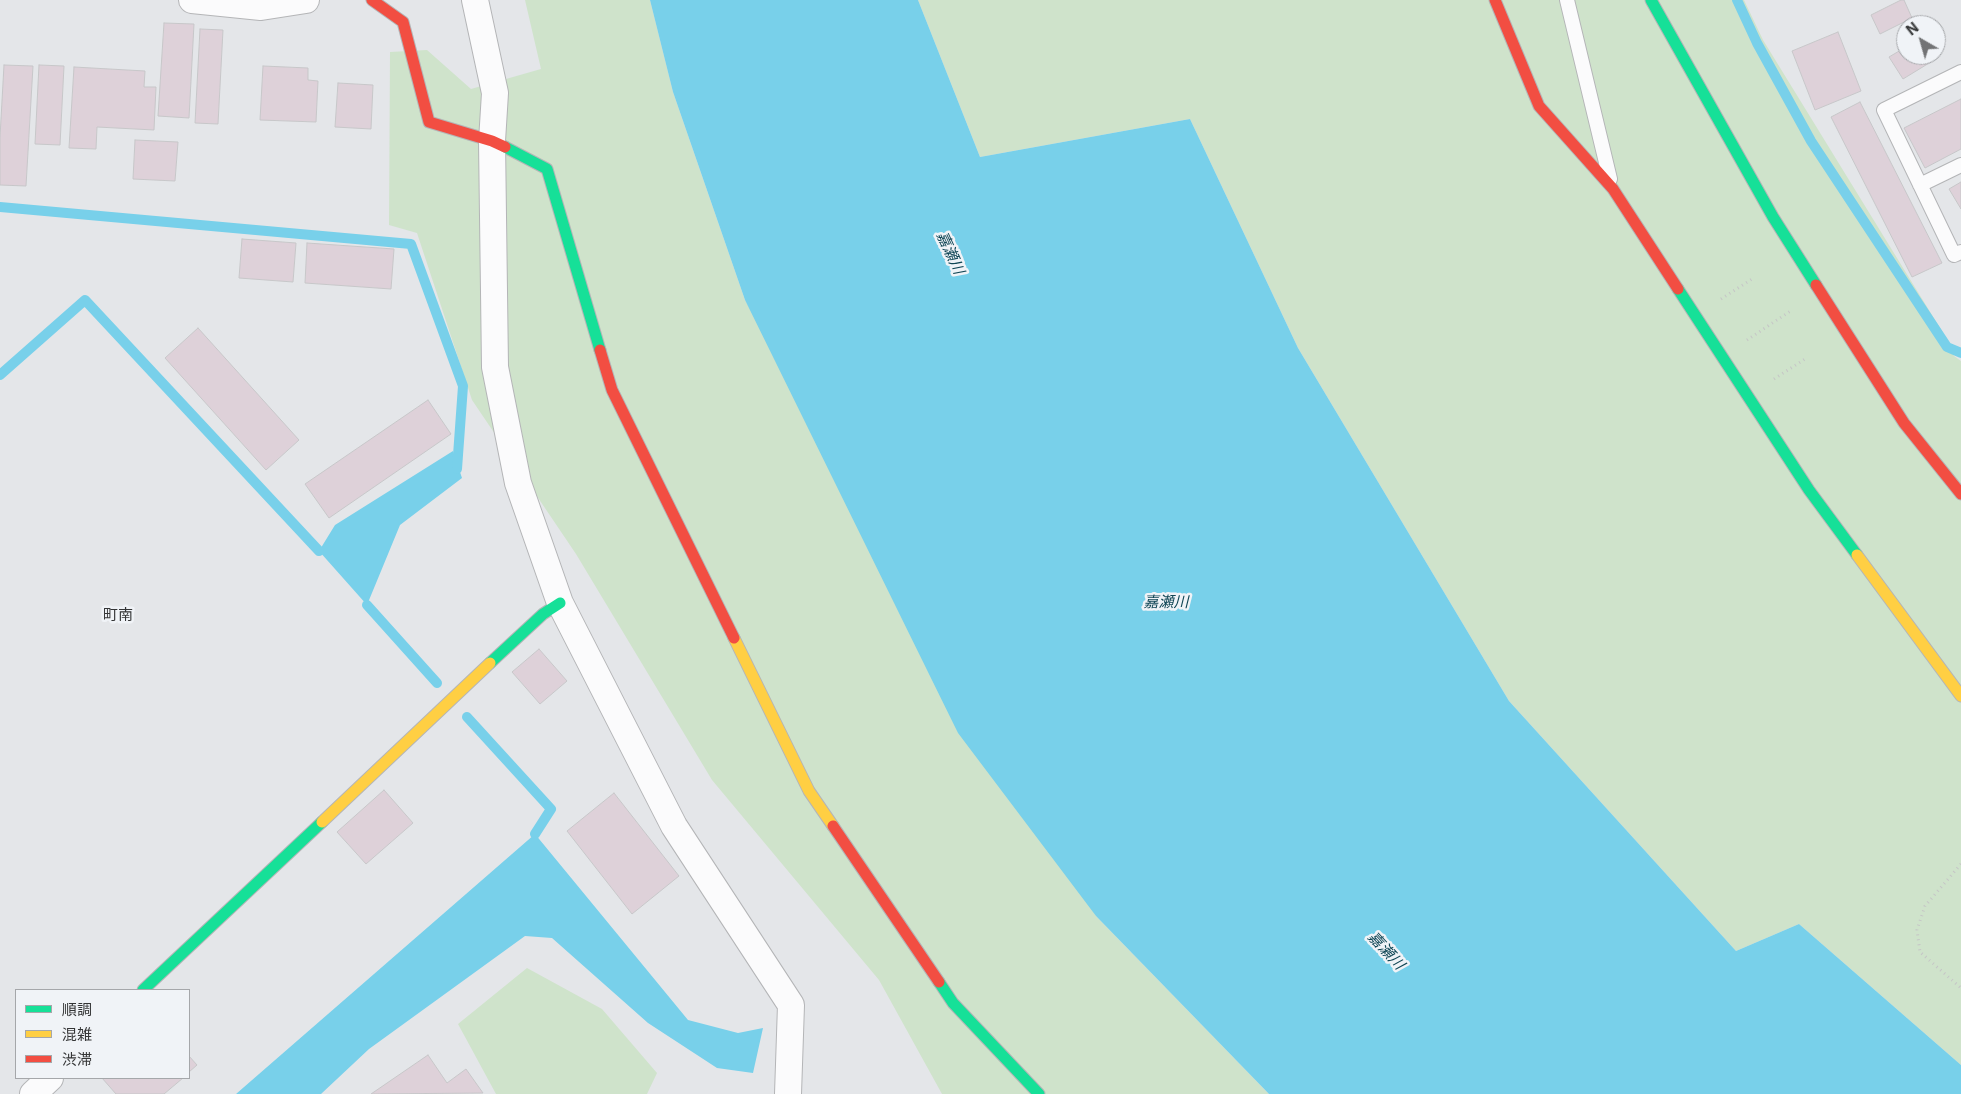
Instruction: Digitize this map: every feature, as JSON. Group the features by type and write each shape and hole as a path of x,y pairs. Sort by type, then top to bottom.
{"street":[{"path":"192,0 261,7 306,0"},
{"path":"372,0 403,22 429,122 492,141 547,170 612,390 809,791 953,1003 1039,1094"},
{"path":"474,0 494,93 492,141 495,366 518,483 560,603 674,826 791,1004 788,1094"},
{"path":"1495,0 1539,106 1613,190 1809,490 1961,696"},
{"path":"1651,0 1772,217 1904,423 1961,494"},
{"path":"144,989 543,614 560,603"},
{"path":"33,1094 49,1079"}],"lane":[{"path":"1567,0 1613,190"},
{"path":"1961,72 1884,110 1954,255 1961,252"},
{"path":"1920,185 1961,165"}],"path":[{"path":"1714,304 1752,279"},
{"path":"1741,344 1792,310"},
{"path":"1768,384 1805,359"},
{"path":"1961,864 1925,906 1917,930 1920,952 1961,988"}],"green space":[{"path":"525,0 650,0 673,92 745,300 1096,916 1269,1094 942,1094 879,980 712,780 576,554 472,400 417,233 389,225 390,52 427,50 471,89 541,69"},
{"path":"918,0 1744,0 1763,40 1948,341 1954,356 1961,361 1961,1065 1799,924 1736,951 1509,701 1298,348 1190,119 980,157"},
{"path":"527,968 602,1009 657,1073 647,1094 496,1094 458,1024"}],"water":[{"name":"嘉瀬川","path":"650,0 918,0 980,157 1190,119 1298,348 1509,701 1736,951 1799,924 1961,1065 1961,1094 1269,1094 1096,916 958,733 745,300 673,92"},
{"path":"453,451 462,478 400,525 367,605 319,551 335,525"},
{"path":"535,834 688,1020 738,1033 763,1028 753,1073 717,1068 648,1023 552,938 525,936 369,1049 321,1094 236,1094"}],"building":[{"path":"1904,0 1911,15 1896,15 1896,26 1880,34 1871,15"},
{"path":"164,23 194,24 189,118 158,116"},
{"path":"200,29 223,30 218,124 195,123"},
{"path":"1838,32 1861,91 1815,110 1792,51"},
{"path":"1896,53 1896,65 1926,65 1903,79 1889,57"},
{"path":"4,65 33,66 26,186 0,185 0,137"},
{"path":"39,65 64,66 60,145 35,144"},
{"path":"263,66 308,68 308,80 318,81 316,122 260,120"},
{"path":"74,67 145,71 144,87 156,87 154,130 97,127 96,149 69,148"},
{"path":"338,83 373,85 371,129 335,127"},
{"path":"1961,99 1961,149 1925,168 1904,128"},
{"path":"1860,102 1942,263 1912,277 1831,117"},
{"path":"135,140 178,142 175,181 133,179"},
{"path":"1961,182 1961,209 1949,189"},
{"path":"242,239 296,243 293,282 239,278"},
{"path":"307,243 394,249 391,289 305,283"},
{"path":"198,328 299,440 266,470 165,358"},
{"path":"428,400 451,434 329,518 305,484"},
{"path":"539,649 567,681 540,704 512,672"},
{"path":"384,790 413,823 366,864 337,832"},
{"path":"614,793 679,876 632,914 567,831"},
{"path":"428,1055 447,1083 466,1069 483,1093 371,1094"},
{"path":"190,1057 197,1065 190,1071"},
{"path":"103,1079 182,1079 164,1094 116,1094"}],"waterway":[{"path":"1737,0 1757,43 1811,141 1947,347 1961,353"},
{"path":"0,207 411,244 463,386 457,469"},
{"path":"0,375 85,300 319,551"},
{"path":"367,605 437,683"},
{"path":"467,717 551,809 535,834"}],"traffic: fast":[{"path":"1651,0 1773,217 1816,285"},
{"path":"505,147 547,169 600,350"},
{"path":"1678,289 1809,490 1857,555"},
{"path":"490,663 543,614 560,603"},
{"path":"144,989 322,822"},
{"path":"939,982 953,1003 1039,1094"}],"traffic: slow":[{"path":"1857,555 1961,696"},
{"path":"734,638 809,791 833,826"},
{"path":"322,822 490,663"}],"traffic: jam":[{"path":"372,0 403,22 429,122 492,141 505,147"},
{"path":"1495,0 1539,106 1613,189 1678,289"},
{"path":"1816,285 1904,423 1961,494"},
{"path":"600,350 612,390 734,638"},
{"path":"833,826 939,982"}],"district":[{"name":"町南","path":"118,615"}]}
